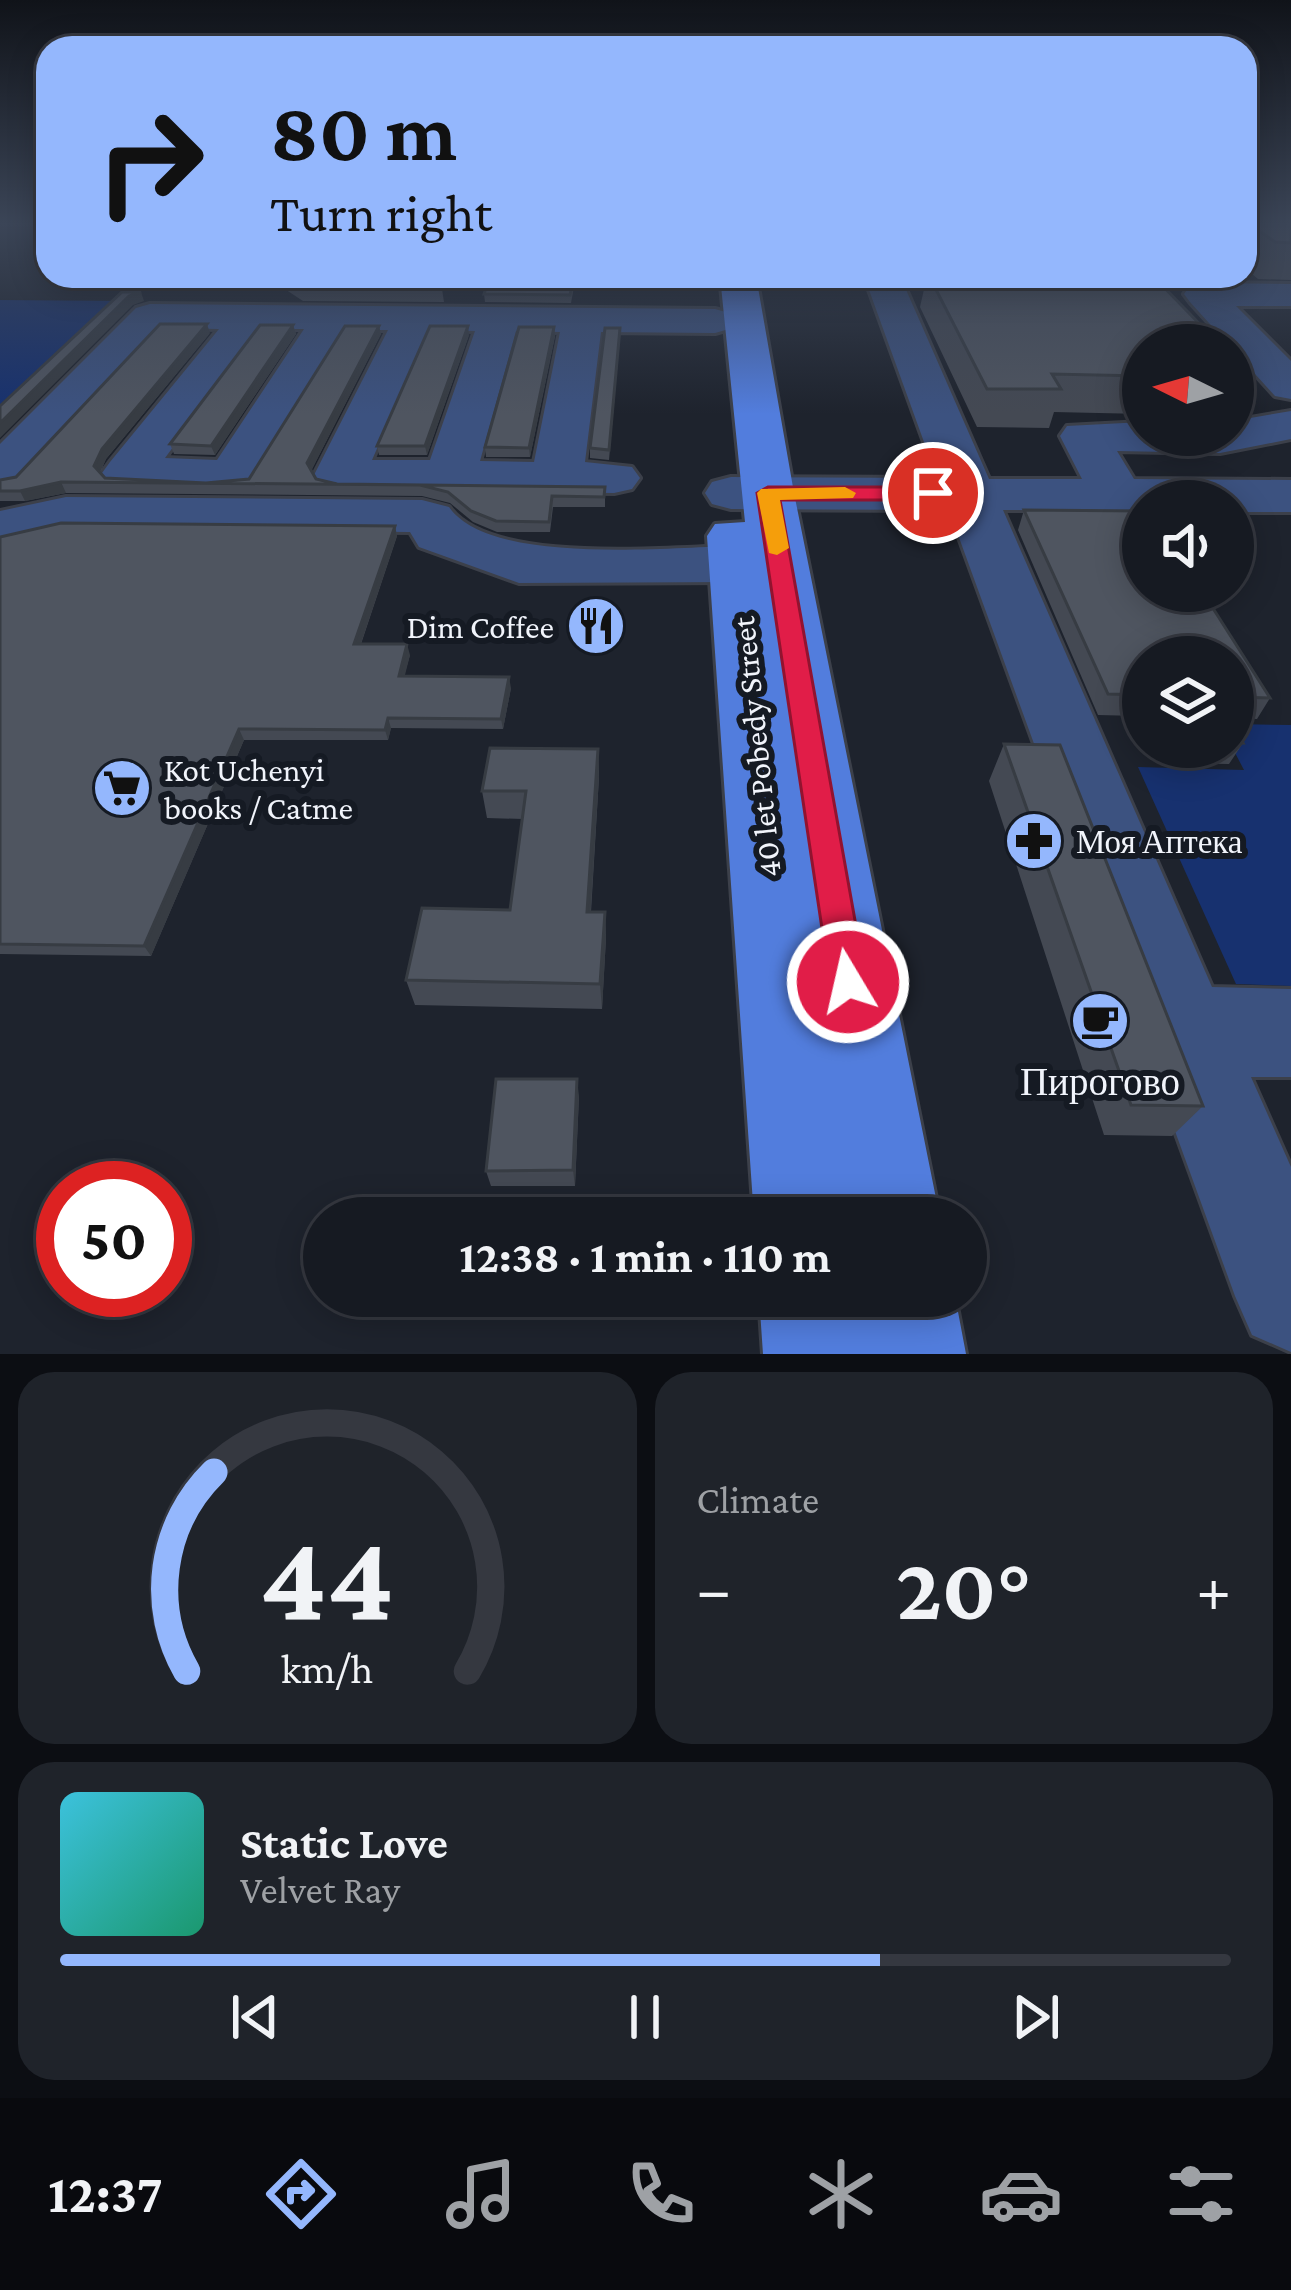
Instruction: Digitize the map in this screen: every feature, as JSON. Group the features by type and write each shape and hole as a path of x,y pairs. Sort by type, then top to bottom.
{"main road":[{"name":"40 let Pobedy Street","path":"721,291 750,493 882,1197"},
{"name":"40 let Pobedy Street","path":"750,493 737,564 804,1197"},
{"path":"817,1317 820,1354"},
{"path":"902,1317 908,1354"}],"lane":[{"path":"887,288 1291,1296"},
{"path":"0,473 150,316 582,320 721,291"},
{"path":"1291,295 1203,294 1291,386"},
{"path":"249,317 128,473 614,478"},
{"path":"234,474 331,318"},
{"path":"340,475 414,318"},
{"path":"450,476 499,319"},
{"path":"557,477 582,320"},
{"path":"1116,493 1084,436 1220,438 1291,425"},
{"path":"750,493 1291,496"},
{"path":"0,528 66,513 422,515 439,535 519,565 737,564"},
{"path":"1184,1030 1291,1033"}],"shaded area":[{"path":"0,300 125,301 0,421"},
{"path":"1254,724 1291,725 1291,986 1236,984 1138,768 1254,768"}],"building":[{"path":"486,288 571,288 570,295 484,294"},
{"path":"935,288 1165,288 1200,324 1122,324 1122,376 1052,374 1061,389 987,389"},
{"path":"122,292 141,292 129,296 0,423 0,406"},
{"path":"160,324 207,324 102,449 94,466 105,478 206,483 249,479 345,326 379,326 307,463 316,479 337,484 605,487 604,497 552,496 549,522 496,521 471,511 448,492 420,485 61,482 0,491 0,480 16,477"},
{"path":"260,325 293,325 211,446 170,444"},
{"path":"430,326 468,326 425,446 377,446"},
{"path":"519,327 554,327 529,448 485,447"},
{"path":"605,328 620,328 609,450 590,448"},
{"path":"1024,510 1122,511 1122,612 1215,612 1231,636 1122,636 1122,694 1108,694"},
{"path":"61,523 395,526 354,644 407,644 399,676 509,677 501,719 388,718 385,730 239,729 144,946 0,944 0,537"},
{"path":"1254,673 1270,698 1254,698"},
{"path":"1004,744 1060,745 1203,1106 1131,1105"},
{"path":"490,748 598,749 587,912 605,912 600,984 406,980 422,908 510,910 526,791 482,791"},
{"path":"496,1079 577,1079 573,1170 486,1171"}],"slow traffic":[{"path":"777,548 768,493 845,493"}],"place":[{"name":"Dim Coffee","path":"596,626"},
{"name":"Kot Uchenyi books / Catme","path":"122,788"},
{"name":"Моя Аптека","path":"1034,841"},
{"name":"Пирогово","path":"1100,1021"}],"route":[{"path":"848,982 768,493 933,493"}]}
